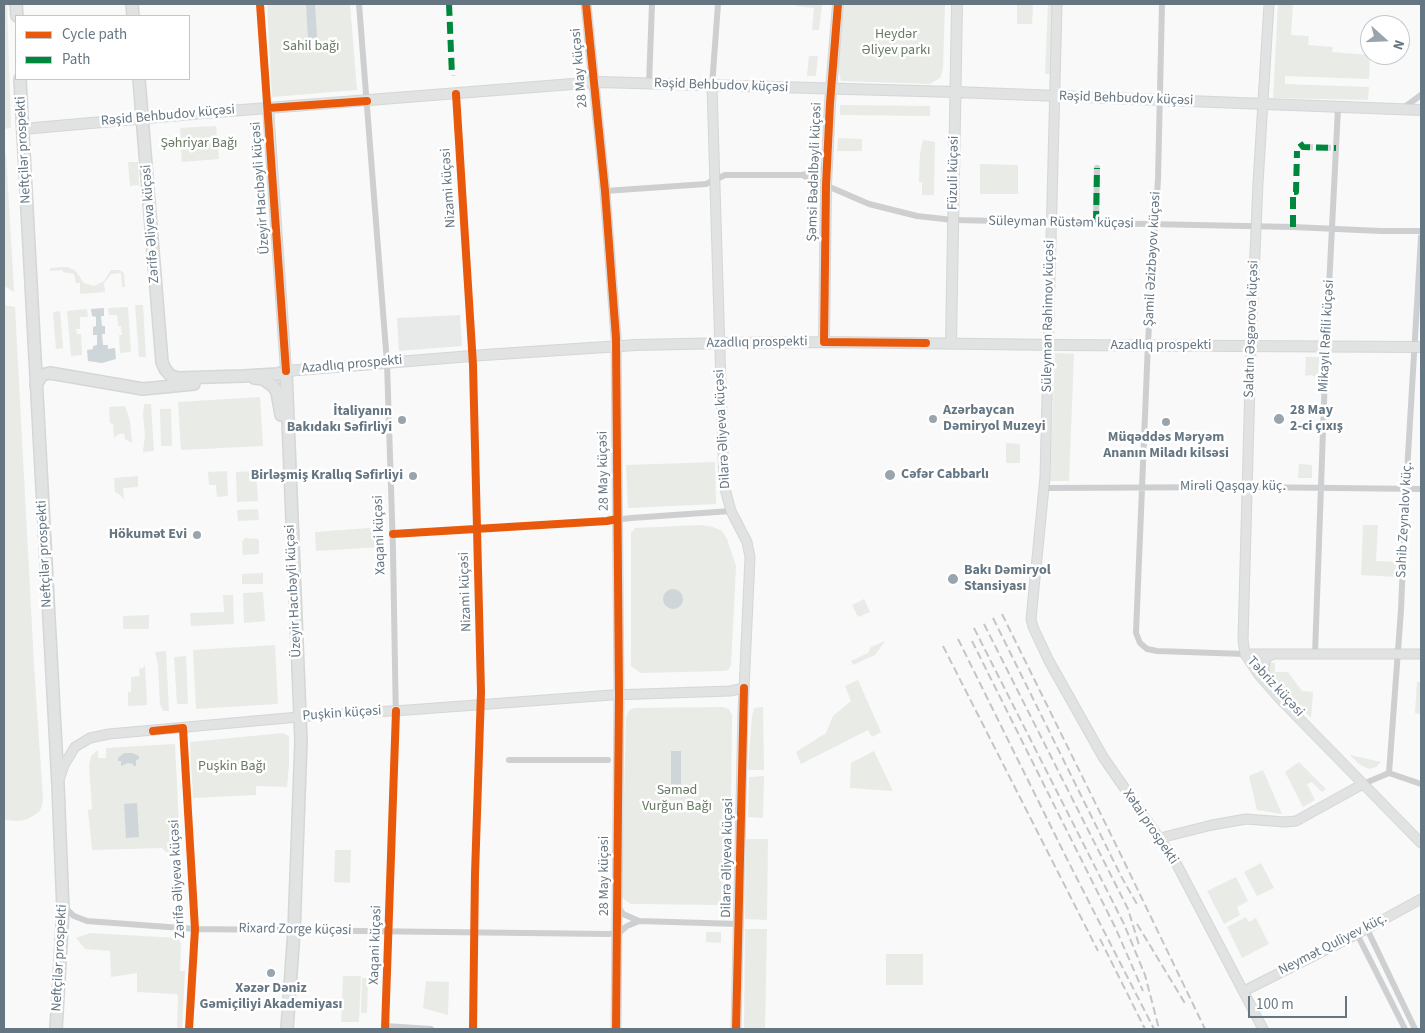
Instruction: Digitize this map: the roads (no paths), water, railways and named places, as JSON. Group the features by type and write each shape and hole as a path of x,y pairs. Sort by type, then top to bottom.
{"highway":[{"name":"Neftçilər prospekti","path":"20,80 63,906 56,1029"},
{"name":"Zərifə Əliyeva küçəsi","path":"139,80 162,362 168,372"},
{"name":"Azadlıq prospekti","path":"168,372 178,378 278,374 286,371"},
{"name":"Üzeyir Hacıbəyli küçəsi","path":"286,371 301,760 294,931 287,1029"},
{"name":"Azadlıq prospekti","path":"36,385 42,376 50,373 147,389 243,376"},
{"path":"243,376 263,379 277,392 288,448"}],"main road":[{"name":"28 May küçəsi","path":"586,4 605,191 616,347 619,695 616,1029"},
{"name":"Şəmsi Bədəlbəyli küçəsi","path":"824,342 826,186 830,89 838,4"},
{"name":"Füzuli küçəsi","path":"951,343 956,4"},
{"name":"Süleyman Rəhimov küçəsi","path":"1033,627 1030,613 1044,488 1057,4"},
{"name":"Salatın Əsgərova küçəsi","path":"1245,654 1251,346 1269,4"},
{"name":"Rəşid Behbudov küçəsi","path":"23,129 593,82 955,92 1421,110"},
{"name":"Dilarə Əliyeva küçəsi","path":"712,86 724,485 731,512 747,542 750,557 744,688 736,1029"},
{"name":"Üzeyir Hacıbəyli küçəsi","path":"268,108 286,371"},
{"name":"Azadlıq prospekti","path":"286,371 473,356 719,343 824,342 1418,347"},
{"name":"Xətai prospekti","path":"1033,627 1049,661 1103,757 1175,861 1263,1029"},
{"path":"1268,680 1264,671 1265,661 1271,655 1283,653"},
{"path":"1245,654 1421,654"},
{"name":"Təbriz küçəsi","path":"1245,654 1421,843"},
{"name":"Təbriz küçəsi","path":"1245,654 1258,675 1279,698 1421,836"},
{"name":"Puşkin küçəsi","path":"58,785 61,773 75,748 90,738 122,732 300,717 619,695 730,691 744,688"},
{"path":"1160,838 1240,820 1296,821 1366,783"},
{"name":"Neymət Quliyev küç.","path":"1244,991 1367,929 1421,899"}],"street":[{"name":"Üzeyir Hacıbəyli küçəsi","path":"260,4 268,108"},
{"name":"Xaqani küçəsi","path":"359,4 387,363 393,534 396,711 385,1028"},
{"path":"650,84 652,4"},
{"name":"Dilarə Əliyeva küçəsi","path":"712,86 718,4"},
{"name":"Şamil Əzizbəyov küçəsi","path":"1162,4 1158,179 1148,346 1136,633 1137,639 1144,647 1157,651 1245,654"},
{"name":"Nizami küçəsi","path":"456,94 473,356 477,529 480,705 473,1029"},
{"path":"1401,110 1421,95"},
{"name":"Mikayıl Rəfili küçəsi","path":"1315,654 1326,347 1338,108"},
{"path":"605,191 706,184 725,175 802,175 827,166"},
{"path":"1096,224 1097,168"},
{"name":"Süleyman Rüstəm küçəsi","path":"802,175 856,200 899,213 953,220 1421,231"},
{"name":"Sahib Zeynalov küç.","path":"1389,773 1406,489 1418,347 1421,237"},
{"name":"Mirəli Qaşqay küç.","path":"1044,488 1248,487 1421,489"},
{"path":"393,534 731,512"},
{"name":"Zərifə Əliyeva küçəsi","path":"183,728 195,929 189,1029"},
{"path":"509,760 608,760"},
{"path":"1366,783 1389,773 1421,784"},
{"path":"616,903 623,914 639,921 738,924"},
{"name":"Rixard Zorge küçəsi","path":"63,906 74,916 87,921 195,929 617,933 639,921"},
{"path":"1367,929 1416,1029"},
{"path":"1357,934 1405,1029"},
{"path":"385,1028 430,1029"}],"tunnel":[{"path":"1300,143 1303,147 1336,148"}],"railway":[{"path":"1002,614 1205,1029"},
{"path":"993,618 1121,876 1138,906"},
{"path":"984,624 1128,909 1139,945"},
{"path":"974,628 1124,924 1145,975 1159,1029"},
{"path":"958,639 1154,1029"},
{"path":"972,641 1115,927 1143,991"},
{"path":"943,646 1098,951"},
{"path":"1137,924 1186,1005"},
{"path":"1100,939 1145,1029"}],"place":[{"name":"Azərbaycan Dəmiryol Muzeyi","path":"933,419"},
{"name":"28 May 2-ci çıxış","path":"1279,419"},
{"name":"İtaliyanın Bakıdakı Səfirliyi","path":"402,420"},
{"name":"Müqəddəs Məryəm Ananın Miladı kilsəsi","path":"1166,422"},
{"name":"Cəfər Cabbarlı","path":"890,475"},
{"name":"Birləşmiş Krallıq Səfirliyi","path":"413,476"},
{"name":"Hökumət Evi","path":"197,535"},
{"name":"Bakı Dəmiryol Stansiyası","path":"953,579"},
{"name":"Xəzər Dəniz Gəmiçiliyi Akademiyası","path":"271,973"}],"park label":[{"name":"Heydər Əliyev parkı","path":"896,43"},
{"name":"Sahil bağı","path":"311,47"},
{"name":"Şəhriyar Bağı","path":"199,144"},
{"name":"Puşkin Bağı","path":"232,767"},
{"name":"Səməd Vurğun Bağı","path":"677,800"}]}
